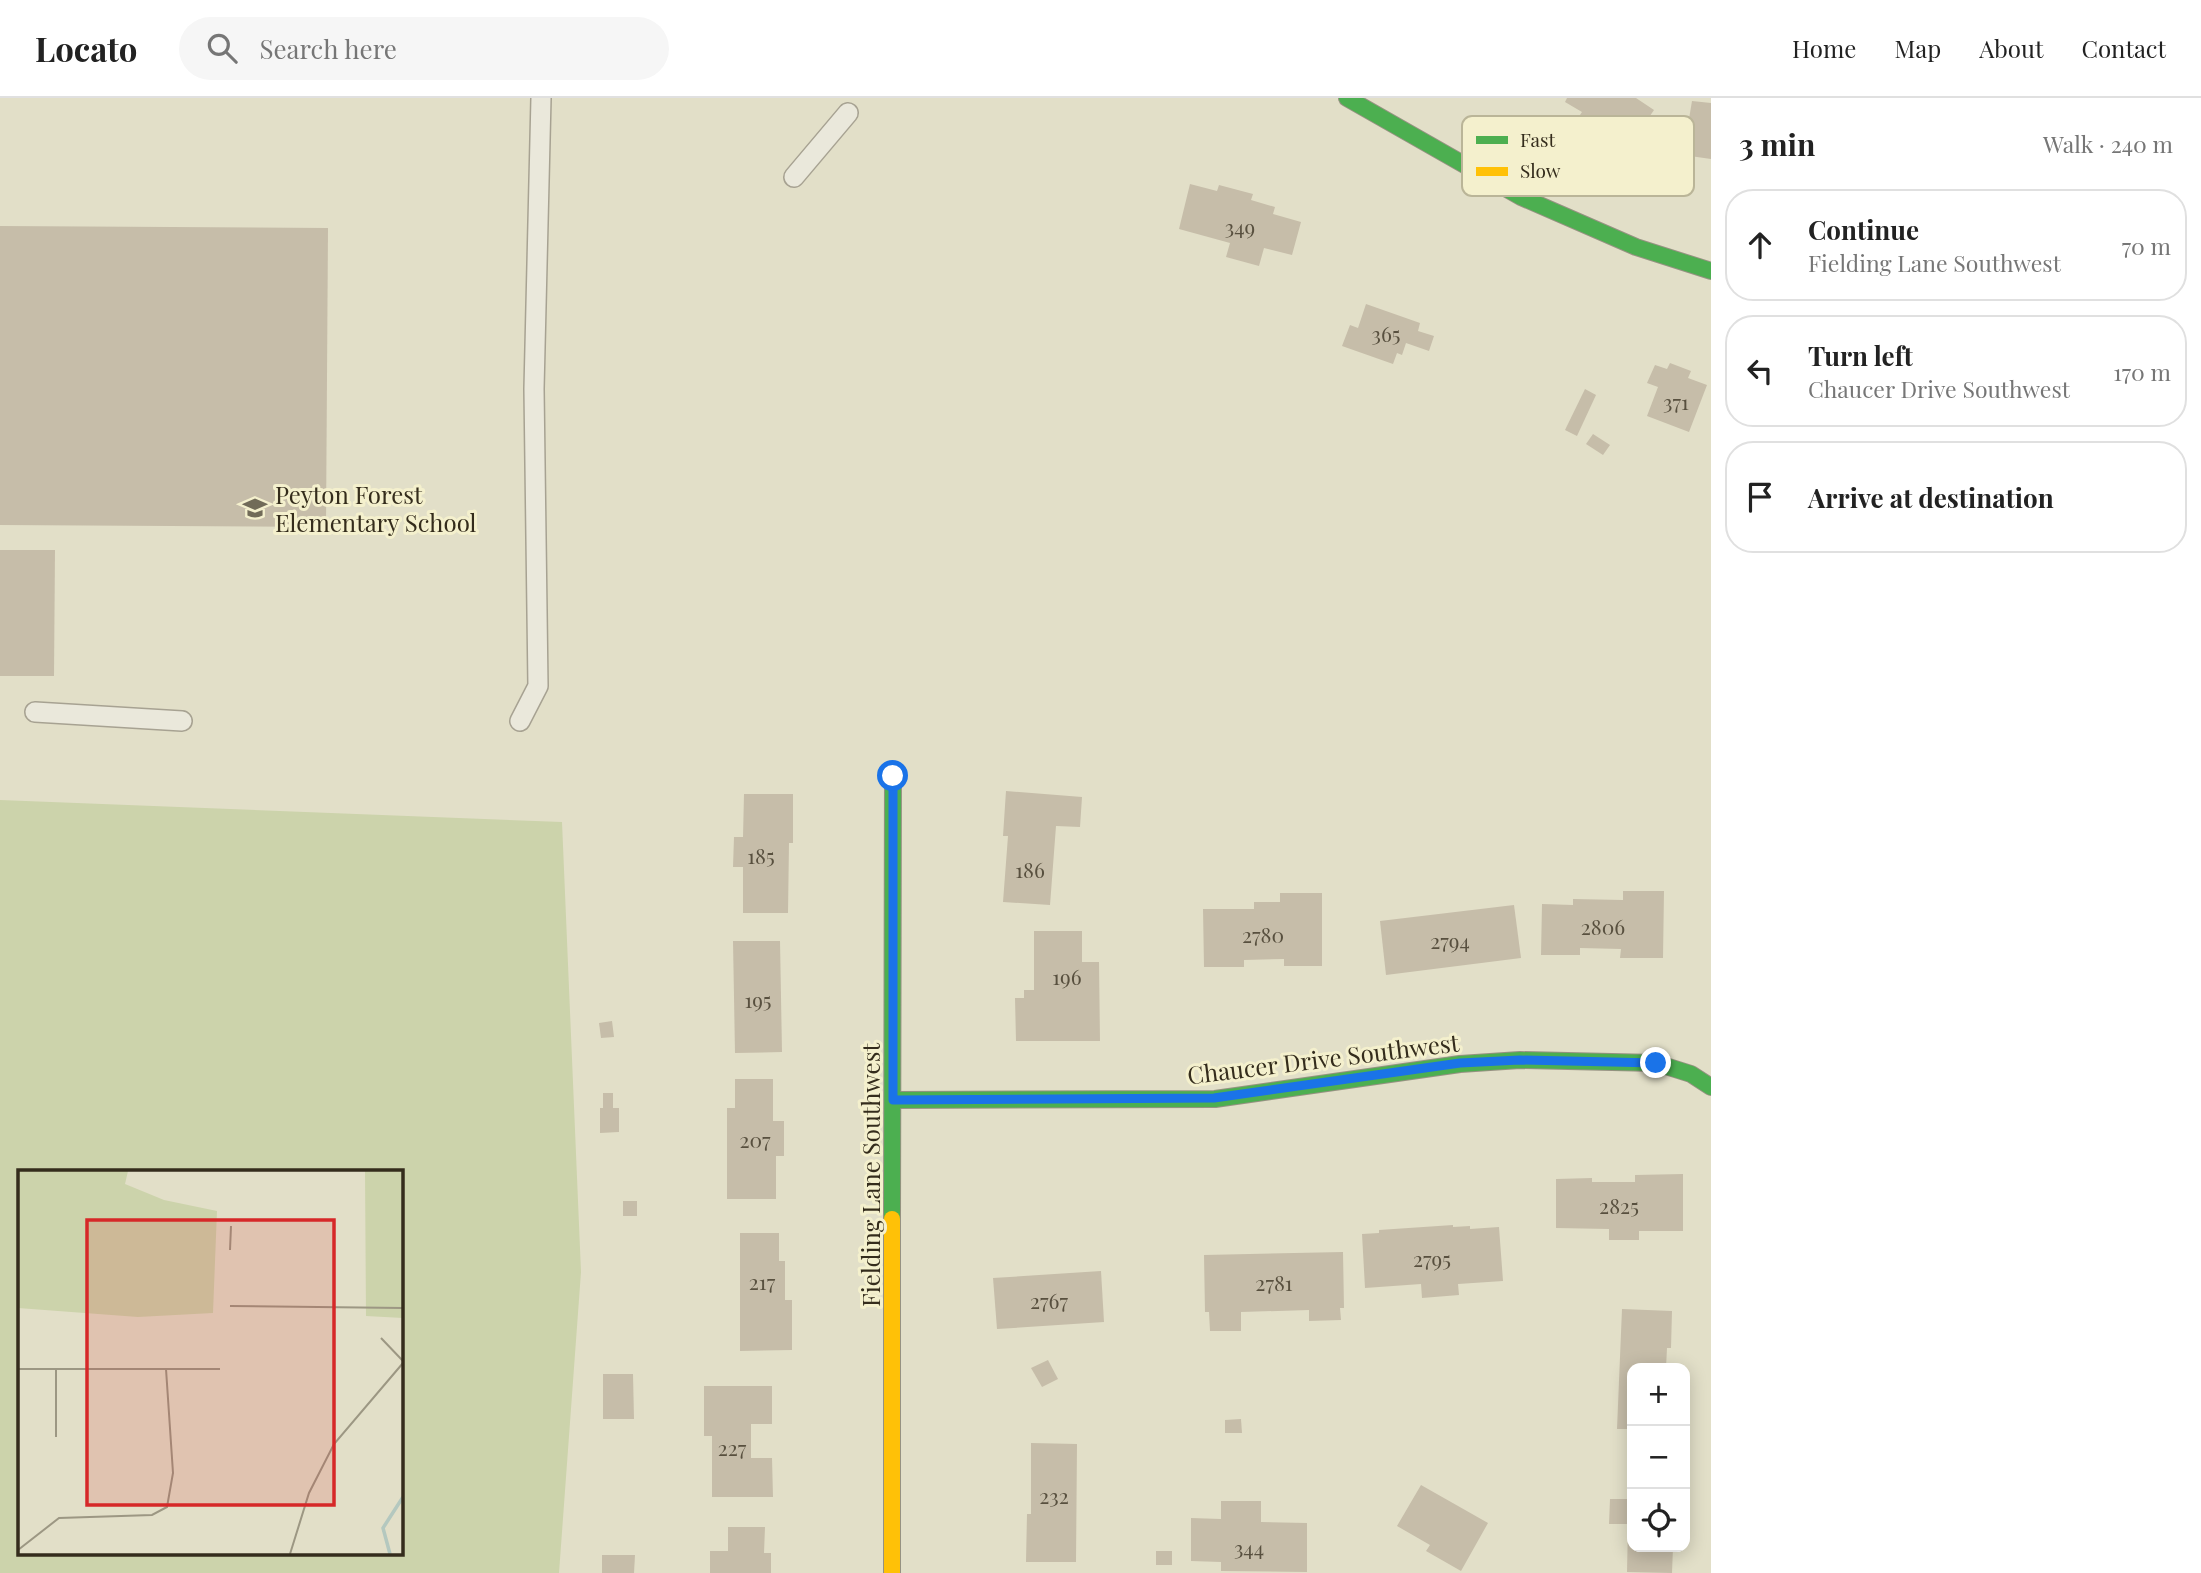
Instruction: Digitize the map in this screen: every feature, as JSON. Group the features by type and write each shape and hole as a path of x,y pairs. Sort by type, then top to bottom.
{"street":[{"path":"1348,98 1462,163"},
{"path":"1519,196 1636,247 1711,271"},
{"name":"Fielding Lane Southwest","path":"892,1573 893,776"},
{"name":"Chaucer Drive Southwest","path":"893,1100 1214,1098 1460,1063 1520,1060 1656,1063 1690,1074 1711,1087"}],"lane":[{"path":"520,721 538,686 534,389 541,98"},
{"path":"794,177 848,113"},
{"path":"35,712 182,720"}],"green space":[{"path":"0,800 562,822 581,1272 559,1573 0,1573"}],"building":[{"path":"1567,98 1636,98 1654,110 1650,116 1579,116 1582,112 1565,102"},
{"path":"1692,101 1711,103 1711,159 1694,157 1694,116 1690,116"},
{"path":"1190,184 1217,191 1219,185 1253,194 1251,200 1275,207 1273,214 1301,222 1292,255 1264,248 1259,266 1226,257 1230,243 1179,229"},
{"path":"0,226 328,228 326,527 0,525"},
{"path":"1366,304 1420,323 1418,331 1434,336 1429,351 1406,343 1402,355 1397,353 1393,364 1342,346 1350,325 1358,328"},
{"path":"1670,363 1691,371 1688,378 1707,385 1689,432 1647,416 1658,387 1647,383 1655,365 1667,369"},
{"path":"1585,389 1596,395 1577,436 1565,430"},
{"path":"1593,434 1610,445 1603,455 1586,444"},
{"path":"0,550 55,550 54,676 0,676"},
{"path":"1006,791 1082,797 1080,827 1056,826 1050,905 1003,902 1008,836 1003,836"},
{"path":"744,794 793,794 788,913 743,913 743,867 733,867 734,837 743,837"},
{"path":"1623,891 1664,891 1663,958 1620,958 1621,949 1580,948 1580,955 1541,955 1542,904 1573,905 1573,899 1623,900"},
{"path":"1280,893 1322,893 1322,966 1284,966 1284,959 1244,960 1244,967 1204,967 1203,909 1254,909 1254,902 1280,902"},
{"path":"1514,905 1521,958 1386,975 1380,921"},
{"path":"1034,931 1082,931 1082,962 1099,962 1100,1041 1016,1041 1015,998 1024,998 1024,990 1034,990"},
{"path":"733,941 780,941 782,1052 735,1053"},
{"path":"612,1021 614,1037 601,1038 599,1023"},
{"path":"735,1079 773,1079 773,1121 784,1121 784,1156 776,1156 776,1199 727,1199 727,1108 735,1108"},
{"path":"603,1093 613,1093 613,1108 619,1108 619,1132 600,1133"},
{"path":"1683,1174 1683,1231 1639,1231 1639,1240 1609,1240 1609,1229 1556,1228 1556,1179 1592,1178 1592,1182 1635,1182 1635,1175"},
{"path":"623,1201 637,1201 637,1216 623,1216"},
{"path":"1470,1226 1470,1229 1499,1227 1503,1281 1458,1284 1459,1295 1422,1298 1421,1284 1365,1288 1362,1234 1379,1233 1379,1230"},
{"path":"740,1233 779,1233 779,1261 785,1261 785,1300 792,1300 792,1350 740,1351"},
{"path":"1343,1252 1344,1308 1340,1308 1341,1320 1309,1321 1309,1310 1241,1312 1241,1331 1210,1331 1209,1312 1205,1312 1204,1255"},
{"path":"1101,1271 1104,1322 997,1329 993,1278"},
{"path":"1622,1309 1672,1311 1671,1348 1667,1348 1666,1363 1627,1363 1627,1429 1617,1429"},
{"path":"1048,1360 1058,1379 1042,1387 1031,1368"},
{"path":"603,1374 633,1374 634,1419 603,1419"},
{"path":"704,1386 772,1386 772,1424 751,1424 751,1458 772,1458 773,1497 712,1497 712,1436 704,1436"},
{"path":"1241,1419 1242,1433 1225,1433 1225,1420"},
{"path":"1031,1443 1077,1444 1076,1562 1026,1562 1027,1514 1031,1514"},
{"path":"1421,1485 1488,1523 1461,1571 1426,1551 1430,1545 1397,1526"},
{"path":"1610,1499 1627,1499 1627,1524 1609,1524"},
{"path":"1221,1501 1261,1501 1261,1522 1307,1523 1307,1572 1221,1571 1221,1562 1191,1561 1191,1518 1221,1519"},
{"path":"728,1527 765,1527 764,1553 771,1553 771,1573 710,1573 710,1551 728,1551"},
{"path":"1156,1551 1172,1551 1172,1565 1156,1565"},
{"path":"1627,1552 1673,1552 1672,1573 1627,1572"},
{"path":"602,1555 635,1555 634,1573 602,1573"}],"traffic: fast":[{"path":"1347,98 1462,163"},
{"path":"1519,196 1636,247 1711,271"},
{"path":"892,1219 893,776"},
{"path":"893,1100 1215,1099 1460,1064 1520,1060 1656,1063 1691,1074 1711,1087"}],"traffic: slow":[{"path":"892,1219 892,1573"}],"place":[{"name":"Peyton Forest Elementary School","path":"255,508"}],"route":[{"path":"893,776 893,1100 1214,1098 1460,1063 1520,1060 1656,1063"}]}
